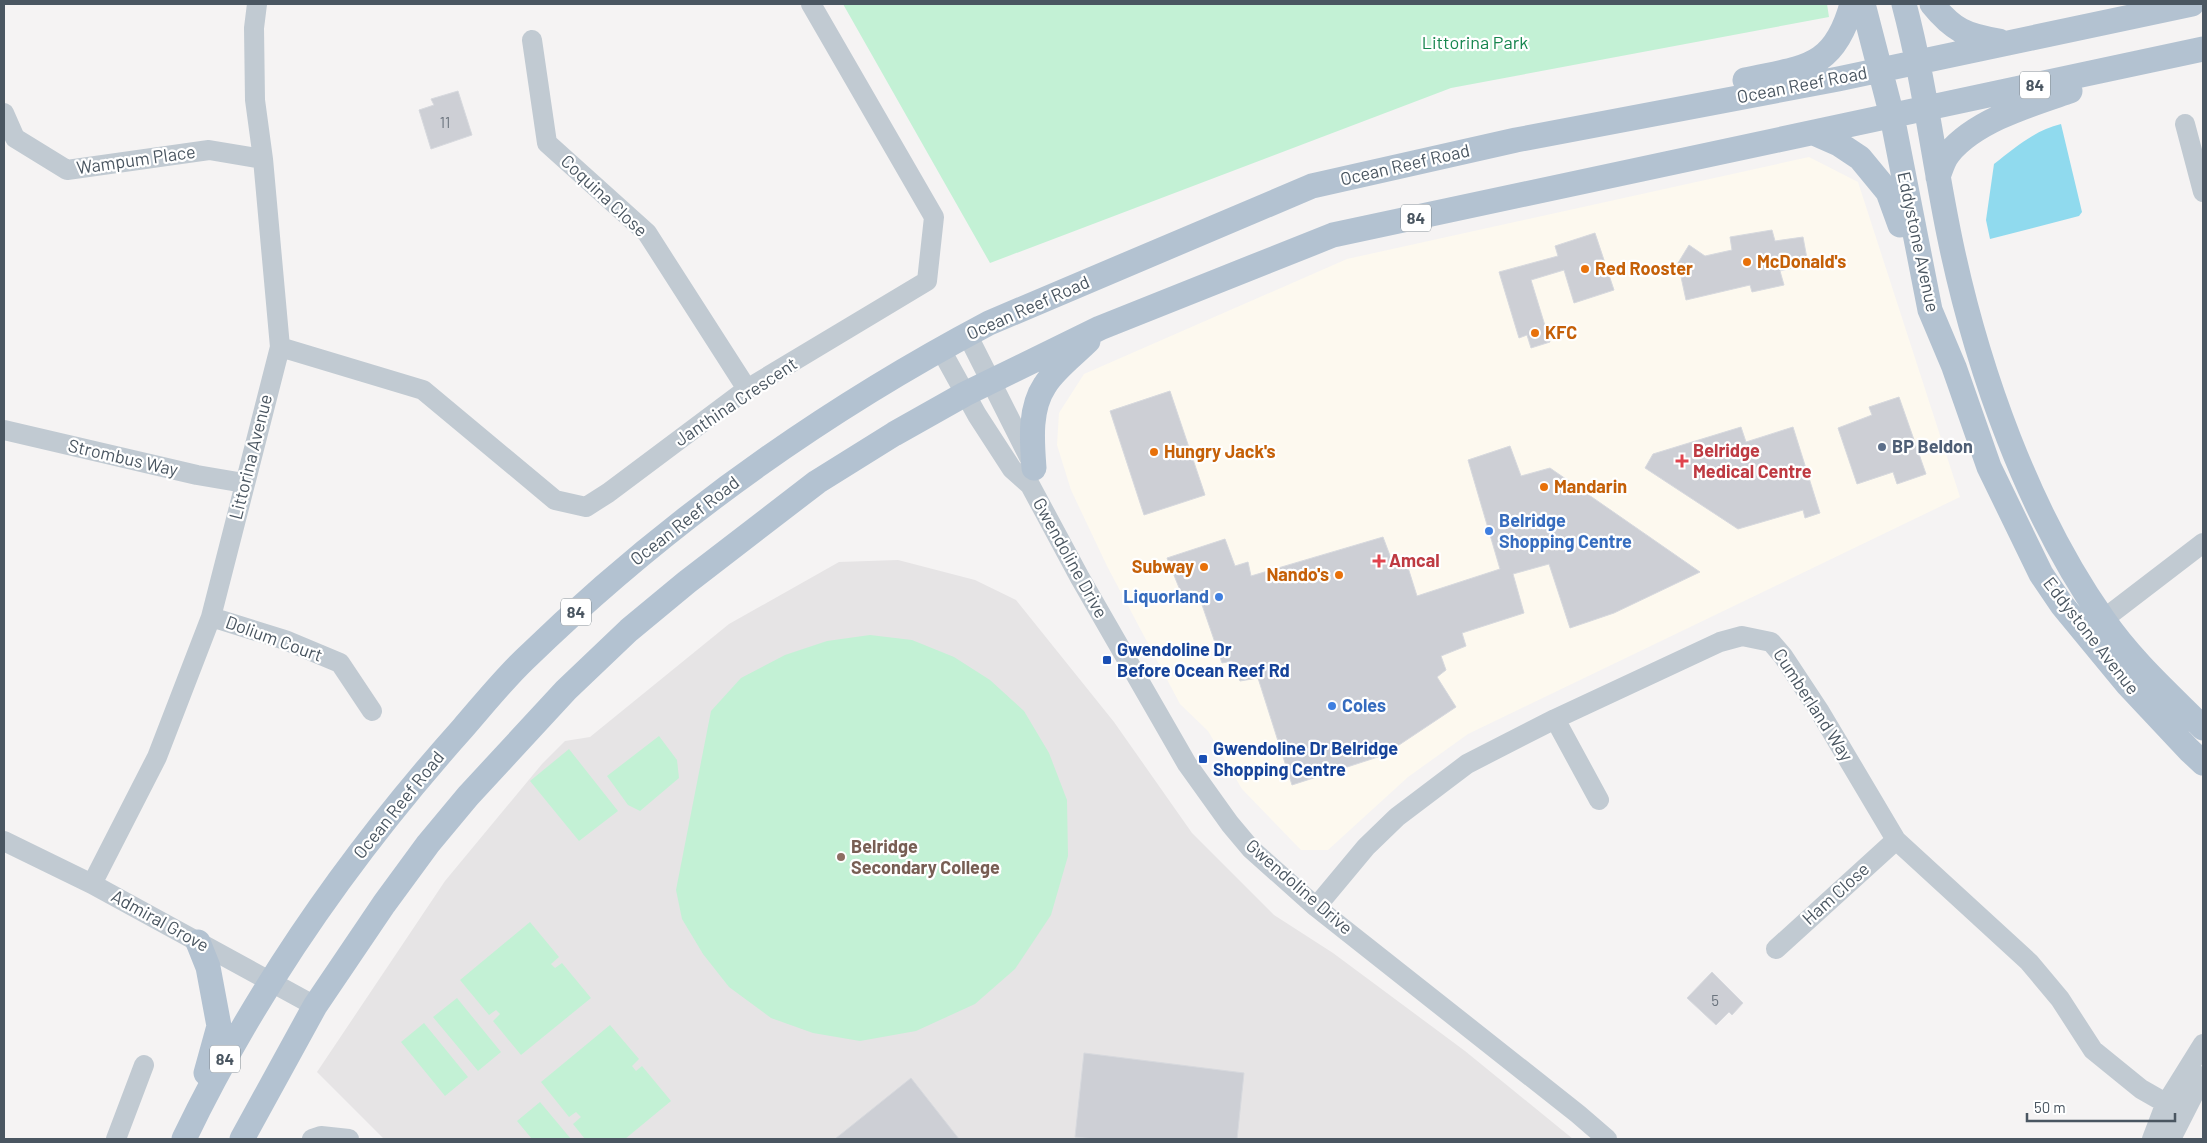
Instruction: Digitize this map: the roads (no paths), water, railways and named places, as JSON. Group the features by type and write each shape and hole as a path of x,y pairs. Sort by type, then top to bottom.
{"main road":[{"path":"1516,140 1617,106 1808,66 1818,62 1837,43 1852,4"},
{"name":"Eddystone Avenue","path":"1863,4 1892,116 1930,310 1954,367 1989,467 2010,513 2041,574 2203,728"},
{"name":"Eddystone Avenue","path":"1904,4 1965,306 1981,359 2036,501 2065,559 2094,626 2128,685 2203,763"},
{"path":"1932,4 1957,31 1978,38 2009,43"},
{"name":"Ocean Reef Road","path":"184,1139 216,1073 270,982 346,870 430,764 524,660 649,546 789,441 940,348 989,323 1312,186 1516,140 1880,70 2192,4"},
{"name":"84","path":"242,1139 315,1006 384,904 428,844 519,739 629,630 686,582 817,482 894,434 965,394 1100,328 1332,236 2203,49"},
{"path":"1938,178 1944,161 1961,141 2013,111 2179,54"},
{"path":"1814,133 1839,144 1860,158 1888,192 1930,310"},
{"path":"1954,367 1966,353 1965,306"},
{"path":"1032,476 1032,431 1037,402 1045,385 1100,328"},
{"path":"184,1139 219,1026 208,967 198,942"}],"street":[{"name":"Littorina Avenue","path":"92,884 157,757 211,617 280,347 263,159 255,100 254,28 257,4"},
{"name":"Janthina Crescent","path":"280,347 423,390 556,500 586,507 608,493 747,389 928,281 934,218 810,4"},
{"name":"Coquina Close","path":"532,40 547,143 647,233 747,389"},
{"name":"Wampum Place","path":"4,113 15,138 67,170 209,150 263,159"},
{"path":"2185,124 2203,192"},
{"name":"Gwendoline Drive","path":"968,334 1080,578 1187,764 1230,824 1252,849 1316,907 1607,1139"},
{"name":"Gwendoline Drive","path":"940,348 965,394 1012,469 1032,476"},
{"name":"Strombus Way","path":"4,430 197,475 244,482"},
{"path":"2094,626 2203,542"},
{"name":"Dolium Court","path":"211,617 285,640 340,663 372,711"},
{"name":"Cumberland Way","path":"1316,907 1366,847 1422,796 1466,764 1556,719 1720,642 1742,636 1771,642 1783,656 1820,712 1896,840 2029,962 2060,1000 2093,1050 2141,1090 2174,1109"},
{"path":"1556,719 1598,800"},
{"name":"Ham Close","path":"1776,949 1896,840"},
{"name":"Admiral Grove","path":"4,842 92,884 315,1006"},
{"path":"2172,1139 2174,1109 2203,1044"},
{"path":"116,1139 144,1065"},
{"path":"2152,1139 2174,1109 2203,1076"},
{"path":"312,1139 321,1136 349,1139"}],"water":[{"path":"2061,124 2082,212 2079,216 1990,239 1986,220 1994,164 2034,135"}],"place":[{"name":"McDonald's","path":"1747,262"},
{"name":"Red Rooster","path":"1585,269"},
{"name":"KFC","path":"1535,333"},
{"name":"BP Beldon","path":"1882,447"},
{"name":"Hungry Jack's","path":"1154,452"},
{"name":"Belridge Medical Centre","path":"1682,461"},
{"name":"Mandarin","path":"1544,487"},
{"name":"Belridge Shopping Centre","path":"1489,531"},
{"name":"Amcal","path":"1379,561"},
{"name":"Subway","path":"1204,567"},
{"name":"Nando's","path":"1339,575"},
{"name":"Liquorland","path":"1219,597"},
{"name":"Gwendoline Dr Before Ocean Reef Rd","path":"1107,660"},
{"name":"Coles","path":"1332,706"},
{"name":"Gwendoline Dr Belridge Shopping Centre","path":"1203,759"},
{"name":"Belridge Secondary College","path":"841,857"}],"park label":[{"name":"Littorina Park","path":"1475,43"}]}
